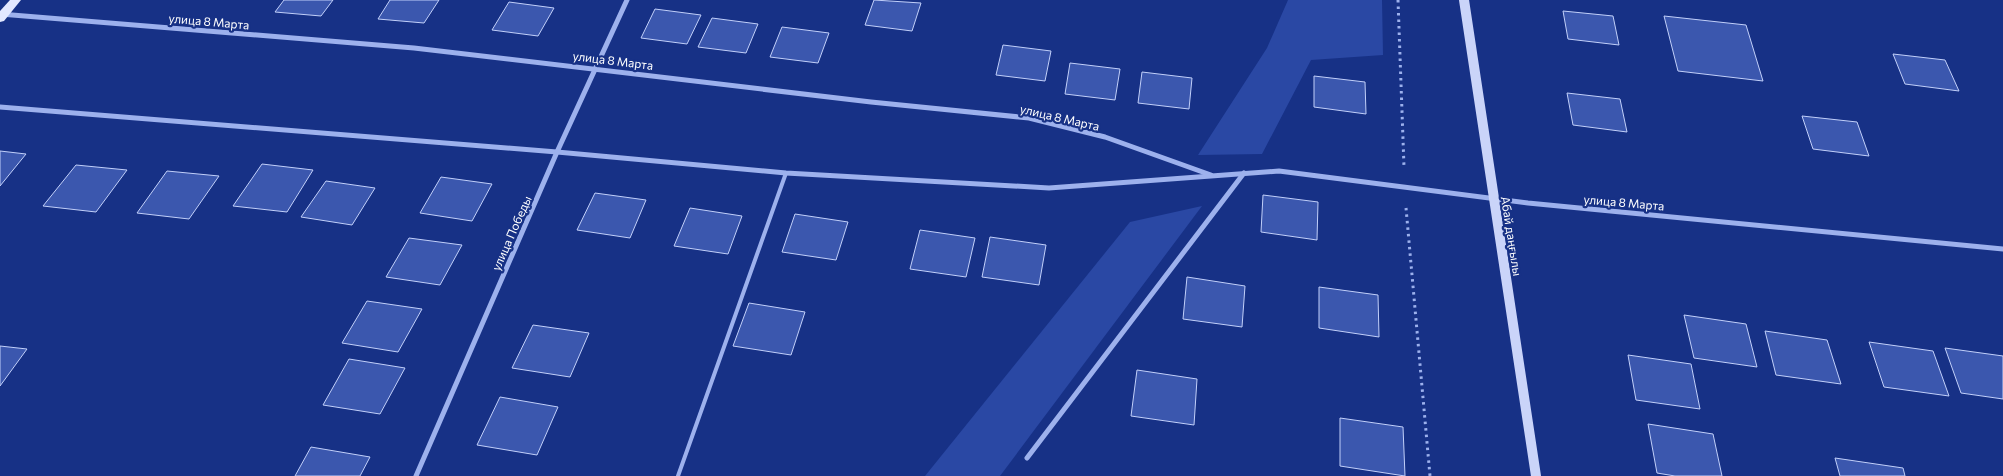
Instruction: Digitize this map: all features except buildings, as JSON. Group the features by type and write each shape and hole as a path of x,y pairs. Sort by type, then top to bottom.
{"main road":[{"path":"1,15 16,0"},
{"name":"Абай даңғылы","path":"1464,0 1536,476"}],"street":[{"name":"улица Победы","path":"416,476 557,152 628,0"},
{"name":"улица 8 Марта","path":"1,15 414,48 871,102 1028,118 1105,137 1214,176"},
{"name":"улица 8 Марта","path":"0,107 786,172 1049,188 1279,171 1494,199 2003,249"},
{"path":"1027,458 1094,367 1148,302 1244,173"}],"lane":[{"path":"678,476 786,172"}],"path":[{"path":"1398,0 1404,188 1430,476"}],"shaded area":[{"path":"1288,0 1382,0 1383,55 1311,60 1262,154 1198,155 1267,48"},
{"path":"1202,206 1000,476 925,476 1130,222"}]}
